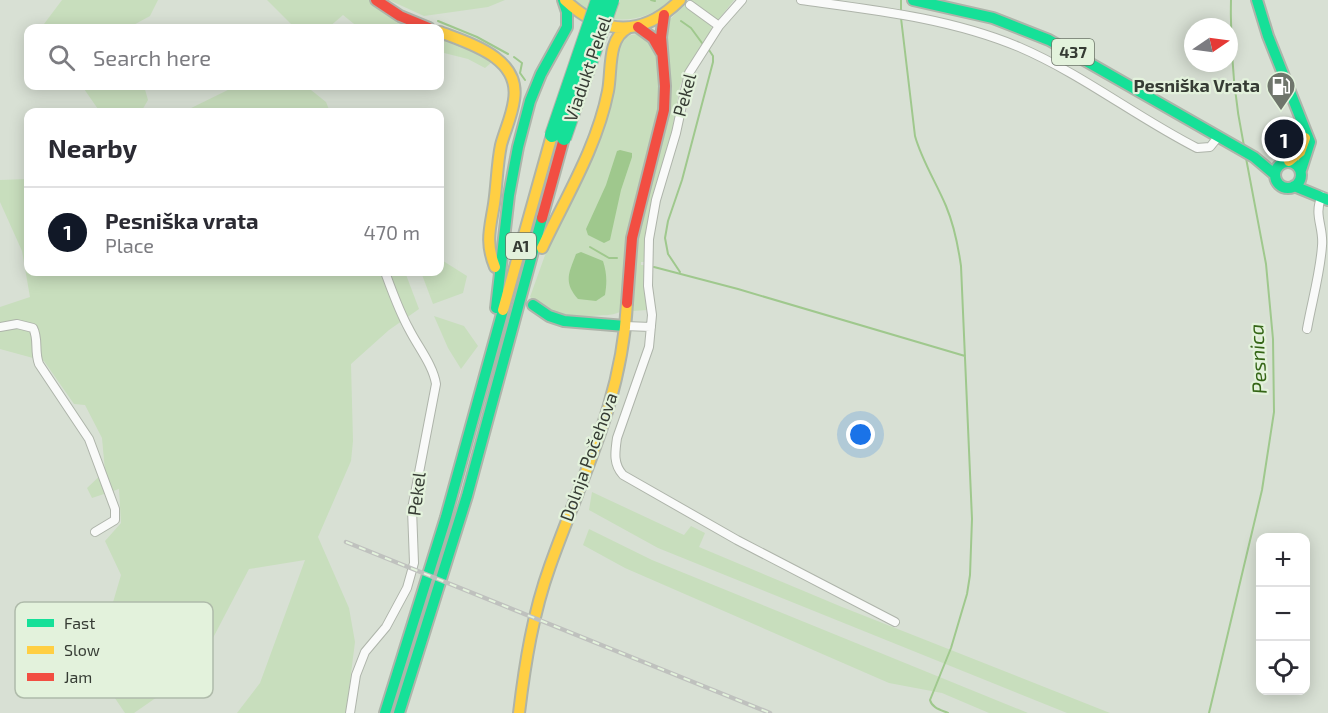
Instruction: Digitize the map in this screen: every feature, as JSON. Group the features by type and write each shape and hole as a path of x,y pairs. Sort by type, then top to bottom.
{"main road":[{"path":"376,0 400,16 419,24"},
{"path":"564,0 588,20 605,27 633,27 653,38 664,56"},
{"path":"490,357 488,339 497,304 509,195 518,147 530,100 541,74 567,27 564,0"},
{"name":"Viadukt Pekel","path":"558,136 598,0"},
{"name":"Viadukt Pekel","path":"558,136 612,0"},
{"name":"437","path":"913,0 962,8 1039,34 1254,157 1281,166 1297,165 1299,177 1325,198"},
{"path":"1257,0 1268,36 1310,142 1299,177"},
{"path":"625,326 564,321 549,316 526,304 527,293 540,252 582,168 599,126 608,92 616,37 622,30 664,15 685,2"},
{"name":"Dolnja Počehova","path":"519,713 528,649 544,584 600,438 621,362 636,217 665,109 661,31 664,15"},
{"path":"444,34 480,48 498,59 507,68 513,82 515,92 500,151 495,203 487,241 488,252 495,267"},
{"path":"1281,166 1300,152 1306,132"},
{"name":"A1","path":"385,713 443,528 490,357 558,136"},
{"name":"A1","path":"399,713 526,304 558,136"},
{"name":"437","path":"1281,166 1276,181 1281,186 1287,188 1299,177"}],"street":[{"path":"685,2 719,26 742,0"},
{"path":"801,0 857,4 984,34 1019,47 1071,73 1197,148 1210,147 1222,138"},
{"name":"Pekel","path":"615,450 617,438 649,347 651,327 649,239 656,200 676,133 689,73 719,26"},
{"path":"1307,328 1322,246 1317,209 1325,198"},
{"name":"Pekel","path":"350,713 356,675 365,652 386,627 407,588 414,563 412,509 436,384 435,373 429,367 409,330 387,276"},
{"path":"0,327 17,324 33,328 36,334 35,354 39,364 89,439 115,509 115,520 95,532"},
{"path":"625,326 651,327"},
{"name":"Dolnja Počehova","path":"615,450 617,467 623,475 737,540 895,622"}],"shaded area":[{"path":"62,0 158,0 150,16 135,24 44,24"},
{"path":"267,0 369,0 411,24 354,24 343,15 333,24 291,24"},
{"path":"389,0 505,0 488,7 424,16"},
{"path":"574,0 670,0 648,15 622,20 597,15"},
{"path":"689,0 734,0 718,20"},
{"path":"685,5 710,23 712,29 689,64 680,86 670,142 651,207 644,262 641,262 641,265 644,265 647,310 633,311 635,259 640,219 670,100 669,61 664,37 667,22"},
{"path":"638,34 647,39 657,58 661,81 660,105 628,234 620,312 582,317 558,314 530,297 621,43 626,37"},
{"path":"444,40 491,59 492,62 485,68 468,59 444,53"},
{"path":"85,90 145,90 148,100 143,108 97,108"},
{"path":"228,90 311,90 326,102 328,108 191,108"},
{"path":"617,151 632,153 632,157 621,190 610,240 604,243 588,235 586,229 606,185"},
{"path":"24,179 24,262 22,251 0,202 0,180"},
{"path":"581,252 603,261 606,278 605,295 596,301 578,299 570,287 570,272 576,254"},
{"path":"444,262 467,276 463,293 433,304 422,276 444,276"},
{"path":"26,276 407,276 419,309 389,330 351,364 353,441 351,461 318,537 349,608 355,642 346,713 237,713 260,683 305,560 249,569 213,637 213,602 113,602 121,575 105,541 121,523 119,489 92,498 87,488 105,471 102,438 85,405 74,404 44,361 0,349 0,307 30,297"},
{"path":"434,316 464,326 478,346 461,369 448,348"},
{"path":"592,492 684,535 691,526 705,533 699,547 842,607 1110,713 1067,713 658,548 589,510"},
{"path":"589,529 652,560 1028,713 989,713 942,693 889,683 625,568 583,545"},
{"path":"115,698 156,698 134,713 125,713"}],"waterway":[{"path":"651,0 655,1"},
{"path":"901,0 901,12"},
{"name":"Pesnica","path":"1231,0 1233,73 1244,146"},
{"path":"901,18 915,136 949,213 961,266 972,519 970,575 967,594 951,648 930,700 935,707 948,713"},
{"path":"438,21 477,37 508,54"},
{"path":"681,21 691,28 702,43"},
{"path":"680,272 668,254 665,238 713,62 713,56 709,50"},
{"path":"514,57 522,63 520,73 525,80"},
{"name":"Pesnica","path":"1209,713 1262,490 1274,412 1273,339 1266,264 1246,158"},
{"path":"590,247 609,258 617,258"},
{"path":"654,267 738,289 965,356"}],"railway":[{"path":"346,542 770,713"}],"traffic: fast":[{"path":"496,308 509,195 518,147 530,101 541,74 567,27 567,12 563,0"},
{"path":"552,135 598,0"},
{"path":"564,138 612,0"},
{"path":"913,0 993,18 1049,40 1254,157 1274,174"},
{"path":"1257,0 1268,36 1310,142 1301,170"},
{"path":"1288,162 1297,166 1301,175 1297,184 1288,188 1279,184 1275,175 1279,166 1288,162"},
{"path":"1294,186 1328,200"},
{"path":"399,713 467,496 542,218"},
{"path":"533,305 549,316 564,321 625,326"},
{"path":"385,713 446,517 503,310"}],"traffic: slow":[{"path":"565,0 579,12 594,20 608,26 623,27 637,26 652,21 680,0"},
{"path":"542,248 589,152 608,91 613,47 621,33 628,28"},
{"path":"444,34 479,48 502,63 510,73 514,86 513,106 501,145 490,228 489,243 495,267"},
{"path":"503,310 552,135"},
{"path":"1289,161 1300,152 1305,138"},
{"path":"519,713 534,620 550,566 609,406 624,339 627,303"}],"traffic: jam":[{"path":"376,0 400,16 419,24"},
{"path":"627,303 632,238 664,110 665,86 661,37 664,15"},
{"path":"638,27 653,38 661,52"},
{"path":"542,218 564,138"}],"place":[{"name":"Pesniška Vrata","path":"1281,112"},
{"name":"Pesniška vrata","path":"1284,139"}]}
